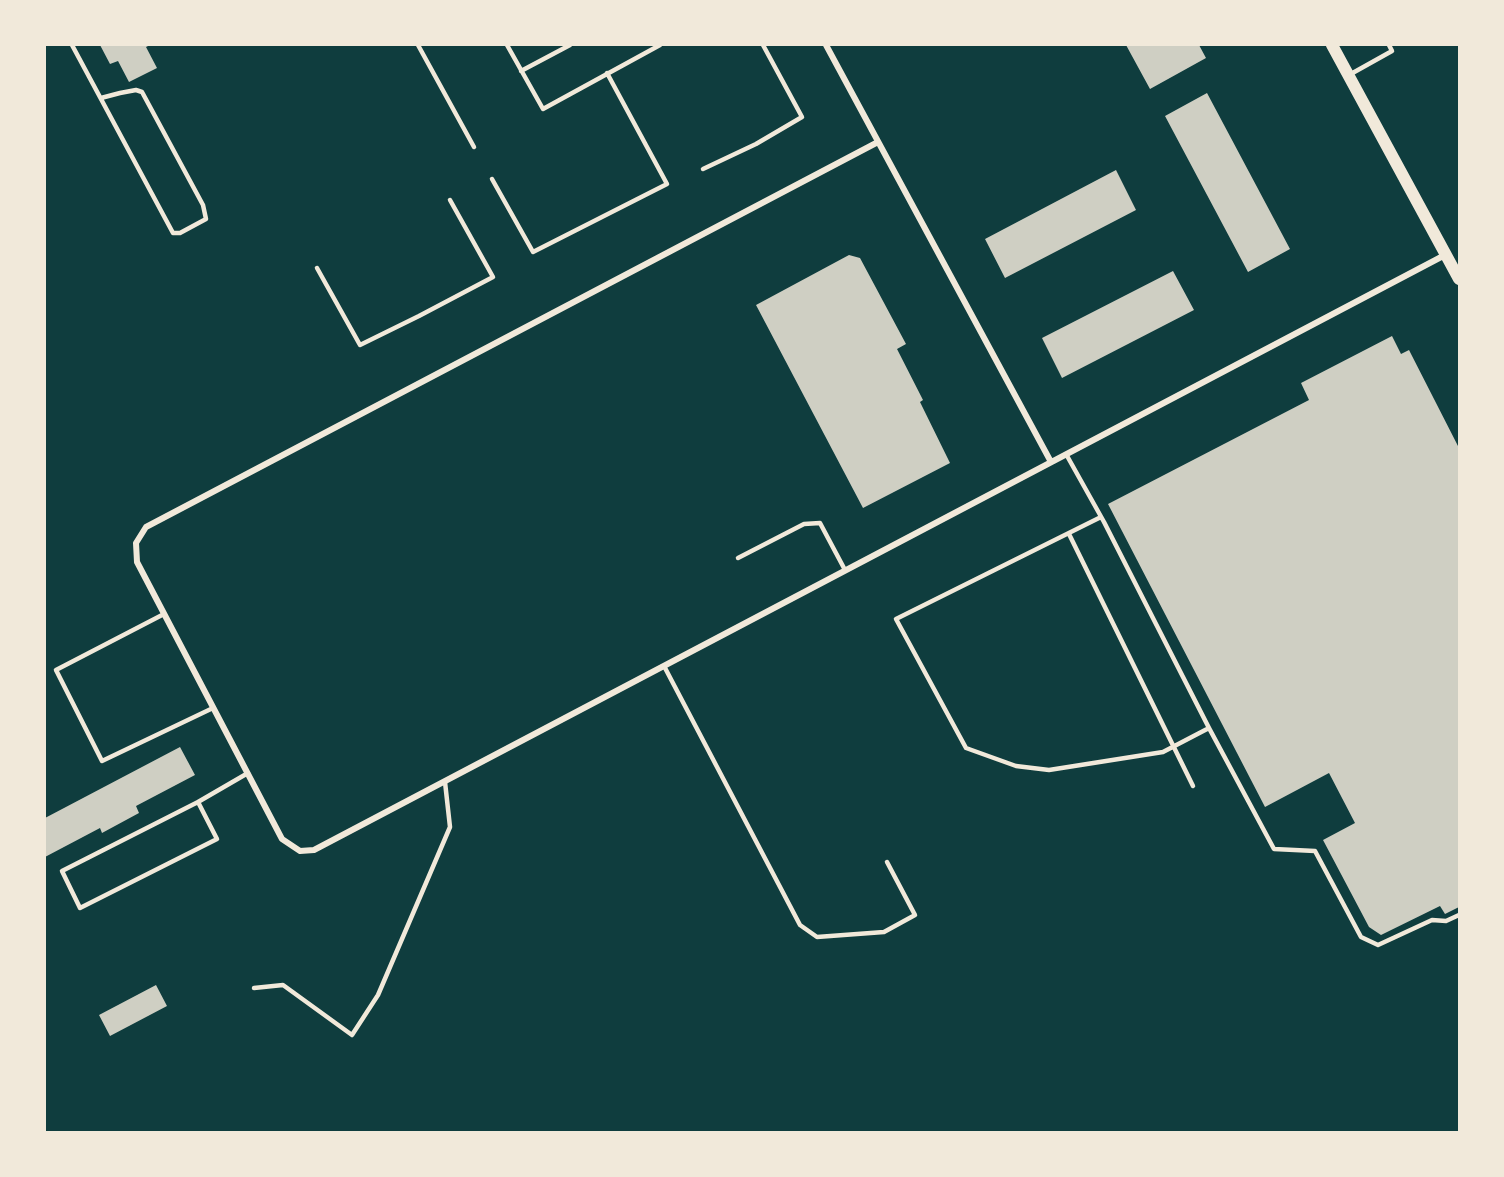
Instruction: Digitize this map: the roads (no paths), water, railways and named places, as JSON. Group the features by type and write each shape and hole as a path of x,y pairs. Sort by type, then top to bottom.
{"main road":[{"path":"1332,45 1459,279"}],"street":[{"path":"826,45 1051,462"},
{"path":"878,142 146,527 136,543 137,562 282,839 300,852 314,850 1446,254"}],"lane":[{"path":"72,45 173,233 180,233 206,219 203,205 142,92 136,90 101,98"},
{"path":"418,45 474,147"},
{"path":"507,45 543,109 652,47 660,45"},
{"path":"521,71 570,45"},
{"path":"703,169 756,144 802,117 763,45"},
{"path":"1349,75 1392,51 1389,45"},
{"path":"492,179 533,252 667,184 607,74"},
{"path":"317,268 360,345 419,316 493,277 450,200"},
{"path":"1066,454 1274,849 1315,851 1361,937 1378,945 1432,920 1446,921 1459,915"},
{"path":"1101,517 896,619 966,748 1016,766 1049,770 1163,752 1209,728"},
{"path":"738,558 804,524 820,523 845,570"},
{"path":"1068,534 1193,786"},
{"path":"164,614 56,670 102,761 213,708"},
{"path":"664,666 800,925 817,937 884,932 915,915 887,862"},
{"path":"198,802 217,839 80,908 62,871 198,802 248,773"},
{"path":"254,988 283,985 352,1035 378,995 450,827 445,782"}]}
